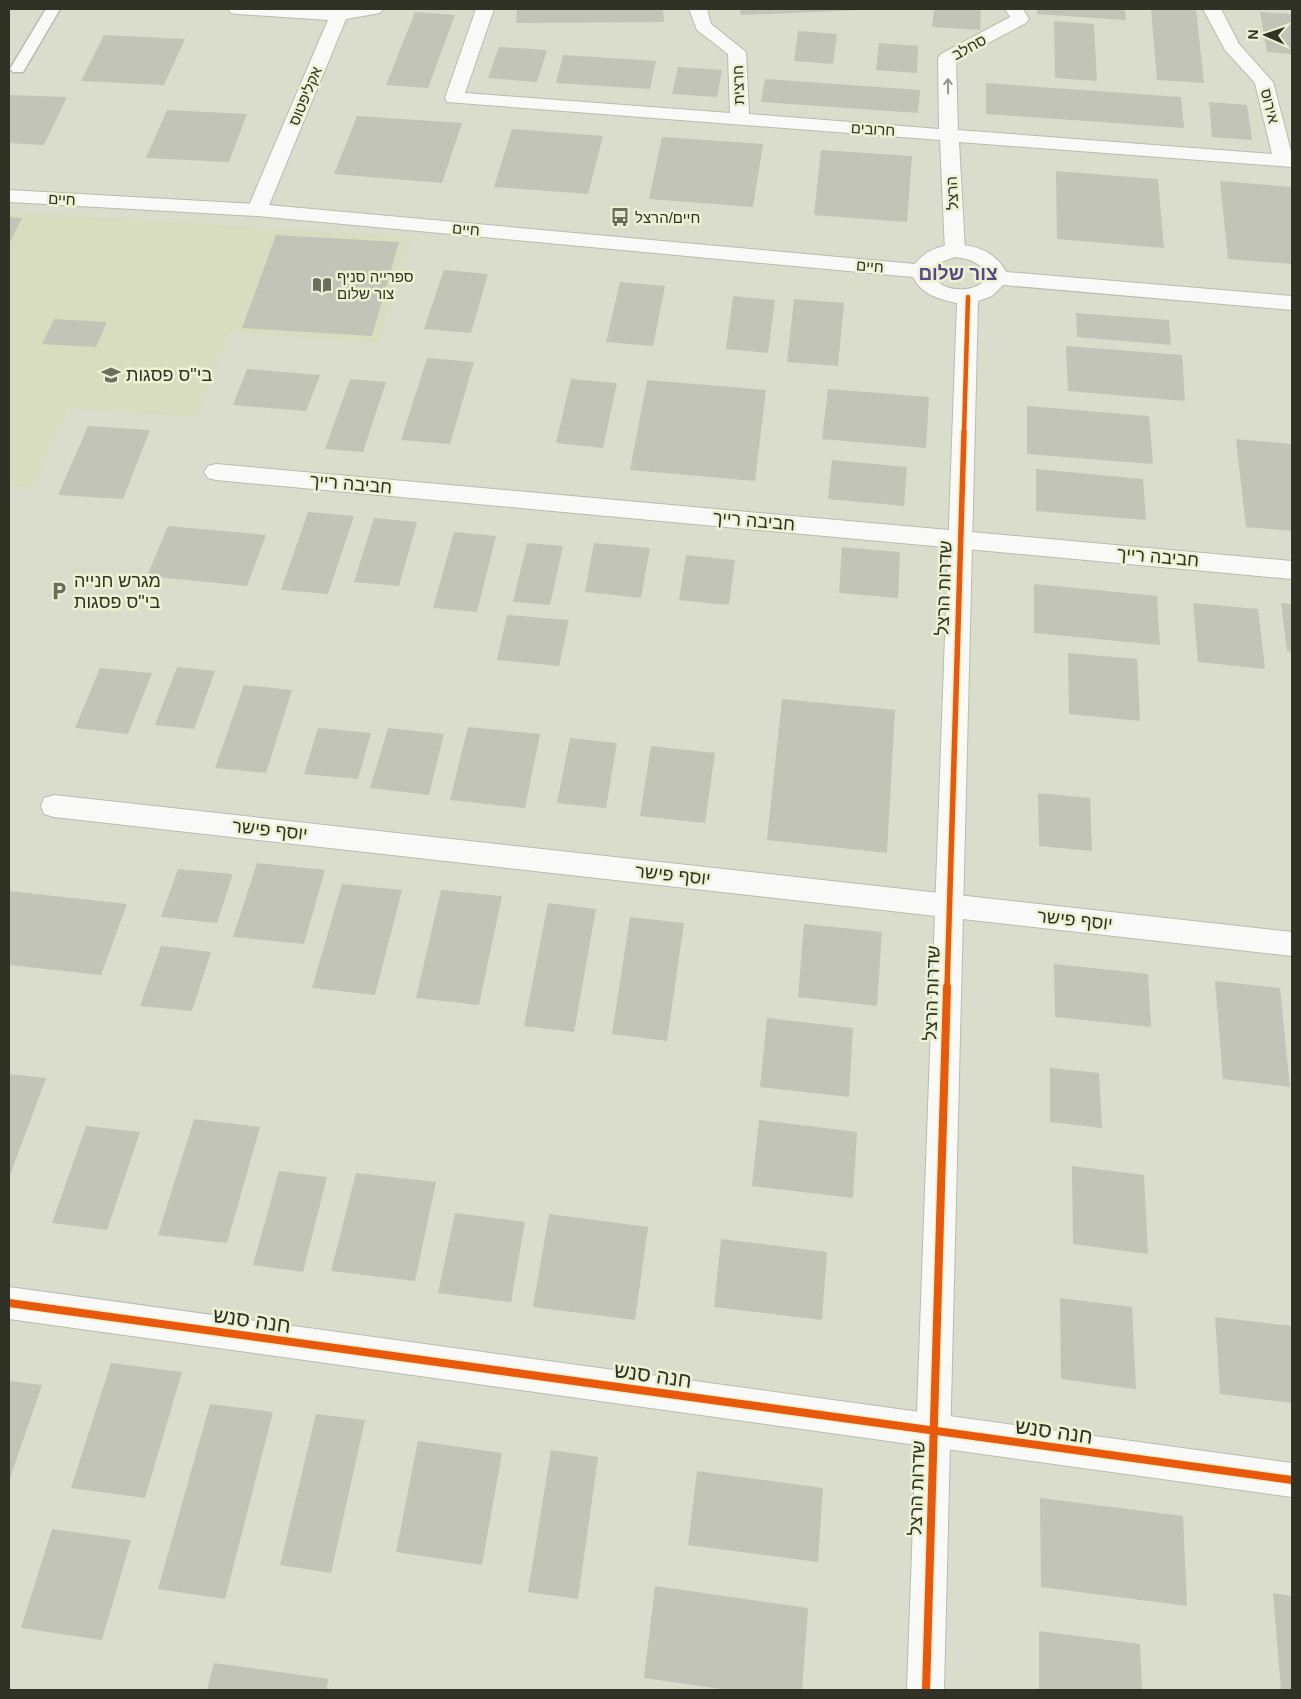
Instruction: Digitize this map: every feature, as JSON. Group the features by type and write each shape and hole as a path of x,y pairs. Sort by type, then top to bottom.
{"street":[{"path":"237,9 339,16 374,9"},
{"name":"חרובים","path":"485,9 454,98 1288,160"},
{"name":"חרצית","path":"698,9 702,26 737,52 740,119"},
{"name":"סחלב","path":"949,135 947,58 1020,20 1014,9"},
{"name":"אירוס","path":"1212,9 1231,46 1264,82 1288,160"},
{"name":"אקליפטוס","path":"257,210 339,16"},
{"name":"הרצל","path":"949,135 955,251"},
{"name":"חיים","path":"9,196 257,210 923,271"},
{"path":"955,251 969,253 985,260 996,270 996,278 989,290 968,297 953,296 931,286 925,279 923,271 926,262 933,256 955,251"},
{"path":"996,278 1292,303"},
{"name":"שדרות הרצל","path":"926,1690 968,297"},
{"name":"חביבה רייך","path":"216,472 1292,570"},
{"name":"יוסף פישר","path":"54,806 1292,944"},
{"name":"חנה סנש","path":"9,1303 1292,1480"}],"lane":[{"path":"18,69 53,9"}],"shaded area":[{"name":"בי\"ס פסגות","path":"9,212 411,237 379,342 229,332 196,417 68,408 32,488 9,486"}],"building":[{"path":"517,9 663,9 664,22 516,23"},
{"path":"740,9 863,9 863,10 741,15"},
{"path":"934,9 981,9 980,30 932,27"},
{"path":"1037,9 1125,9 1126,20 1037,14"},
{"path":"1151,9 1196,9 1204,83 1157,80"},
{"path":"415,12 455,15 428,88 386,85"},
{"path":"1260,12 1292,14 1292,54 1267,52"},
{"path":"1054,21 1094,24 1097,81 1055,78"},
{"path":"798,31 837,34 833,64 794,61"},
{"path":"104,35 185,39 164,85 81,81"},
{"path":"879,43 918,46 917,73 876,70"},
{"path":"499,47 547,50 537,82 488,78"},
{"path":"563,55 656,61 650,89 556,83"},
{"path":"678,67 722,70 717,97 672,94"},
{"path":"765,79 920,90 918,113 761,102"},
{"path":"986,83 1181,97 1184,128 986,114"},
{"path":"9,95 67,97 44,145 9,143"},
{"path":"1209,102 1247,105 1252,140 1212,137"},
{"path":"167,110 247,114 229,162 146,158"},
{"path":"357,116 462,123 442,183 334,174"},
{"path":"512,129 603,136 588,194 494,187"},
{"path":"662,137 763,144 753,207 649,199"},
{"path":"821,150 912,156 907,222 814,215"},
{"path":"1056,171 1158,179 1164,248 1057,239"},
{"path":"1220,181 1292,187 1292,264 1228,259"},
{"path":"9,217 22,218 9,244"},
{"name":"ספרייה סניף צור שלום","path":"276,235 399,242 372,336 242,328"},
{"path":"444,270 488,274 471,333 424,329"},
{"path":"620,282 665,286 653,346 606,342"},
{"path":"733,296 775,300 768,353 726,349"},
{"path":"794,299 844,303 838,366 787,362"},
{"path":"1076,313 1169,320 1171,345 1077,337"},
{"path":"54,319 107,322 96,347 42,344"},
{"path":"1066,346 1182,355 1185,401 1068,391"},
{"path":"427,358 474,362 450,444 401,440"},
{"path":"247,369 320,375 306,411 233,405"},
{"path":"350,379 386,382 363,452 325,449"},
{"path":"571,379 617,383 603,448 556,443"},
{"path":"647,380 766,390 755,481 630,470"},
{"path":"828,389 929,397 926,448 822,439"},
{"path":"1027,406 1149,416 1153,464 1027,454"},
{"path":"88,426 150,430 123,499 58,495"},
{"path":"1236,439 1292,444 1292,531 1246,527"},
{"path":"832,460 907,467 904,506 828,499"},
{"path":"1036,469 1143,479 1146,520 1036,511"},
{"path":"308,512 354,516 328,594 281,590"},
{"path":"374,518 417,522 399,586 354,582"},
{"path":"168,526 266,535 247,586 147,576"},
{"path":"454,532 496,536 477,612 433,608"},
{"path":"527,543 563,546 550,605 513,602"},
{"path":"594,543 650,548 641,598 585,592"},
{"path":"842,547 900,552 898,598 839,593"},
{"path":"686,555 735,560 729,605 679,600"},
{"path":"1034,584 1157,596 1160,645 1034,633"},
{"path":"1193,603 1258,609 1265,669 1198,662"},
{"path":"1281,603 1292,604 1292,652 1287,651"},
{"path":"507,615 569,620 559,666 497,660"},
{"path":"1068,653 1137,659 1140,721 1069,714"},
{"path":"177,667 215,671 194,729 155,725"},
{"path":"100,668 152,673 128,734 75,728"},
{"path":"244,685 292,690 266,773 215,768"},
{"path":"782,699 895,710 887,853 767,840"},
{"path":"468,727 540,734 525,808 450,800"},
{"path":"318,728 371,733 358,779 304,774"},
{"path":"388,728 444,734 429,795 370,788"},
{"path":"570,738 617,743 606,808 557,803"},
{"path":"651,746 715,753 705,823 640,816"},
{"path":"1038,793 1090,798 1092,851 1039,846"},
{"path":"257,863 325,870 304,944 233,937"},
{"path":"178,869 233,874 217,923 161,917"},
{"path":"342,884 402,890 375,995 312,988"},
{"path":"441,890 502,896 479,1005 416,998"},
{"path":"9,891 127,904 101,975 9,965"},
{"path":"548,903 596,909 574,1032 524,1026"},
{"path":"630,917 684,923 667,1041 612,1034"},
{"path":"804,924 882,932 877,1006 798,997"},
{"path":"161,946 211,952 192,1011 140,1006"},
{"path":"1054,964 1148,974 1151,1027 1055,1017"},
{"path":"1215,981 1280,988 1290,1087 1223,1079"},
{"path":"767,1018 853,1028 849,1097 760,1087"},
{"path":"1050,1068 1099,1073 1102,1128 1050,1122"},
{"path":"9,1074 46,1078 9,1178"},
{"path":"194,1119 260,1127 227,1243 158,1235"},
{"path":"759,1120 857,1132 853,1198 752,1186"},
{"path":"86,1126 140,1132 107,1230 52,1223"},
{"path":"1072,1166 1144,1175 1148,1254 1073,1244"},
{"path":"279,1171 327,1177 303,1272 253,1265"},
{"path":"356,1173 436,1182 415,1281 331,1271"},
{"path":"455,1213 525,1222 511,1302 438,1293"},
{"path":"549,1214 648,1227 635,1320 533,1307"},
{"path":"721,1239 827,1252 822,1320 714,1307"},
{"path":"1060,1298 1132,1307 1136,1389 1061,1379"},
{"path":"1215,1317 1292,1326 1292,1403 1220,1394"},
{"path":"111,1363 182,1372 145,1498 71,1488"},
{"path":"9,1381 42,1385 9,1481"},
{"path":"210,1404 273,1412 225,1599 158,1589"},
{"path":"316,1414 365,1420 331,1573 280,1565"},
{"path":"418,1441 502,1453 482,1565 396,1552"},
{"path":"551,1450 598,1457 578,1599 528,1592"},
{"path":"697,1471 823,1488 818,1562 688,1545"},
{"path":"1040,1498 1183,1516 1187,1606 1041,1587"},
{"path":"52,1529 131,1540 102,1640 21,1628"},
{"path":"655,1586 808,1608 802,1690 728,1690 644,1678"},
{"path":"1273,1593 1292,1596 1292,1690 1281,1690"},
{"path":"1039,1631 1140,1644 1142,1690 1039,1690"},
{"path":"214,1663 329,1679 326,1690 207,1690"}],"cycle path":[{"path":"926,1690 968,297"},
{"path":"9,1303 1292,1480"}],"place":[{"name":"חיים/הרצל","path":"620,217"},
{"name":"ספרייה סניף צור שלום","path":"322,285"},
{"name":"בי\"ס פסגות","path":"111,375"},
{"name":"מגרש חנייה בי\"ס פסגות","path":"59,591"}],"district":[{"name":"צור שלום","path":"958,273"}]}
